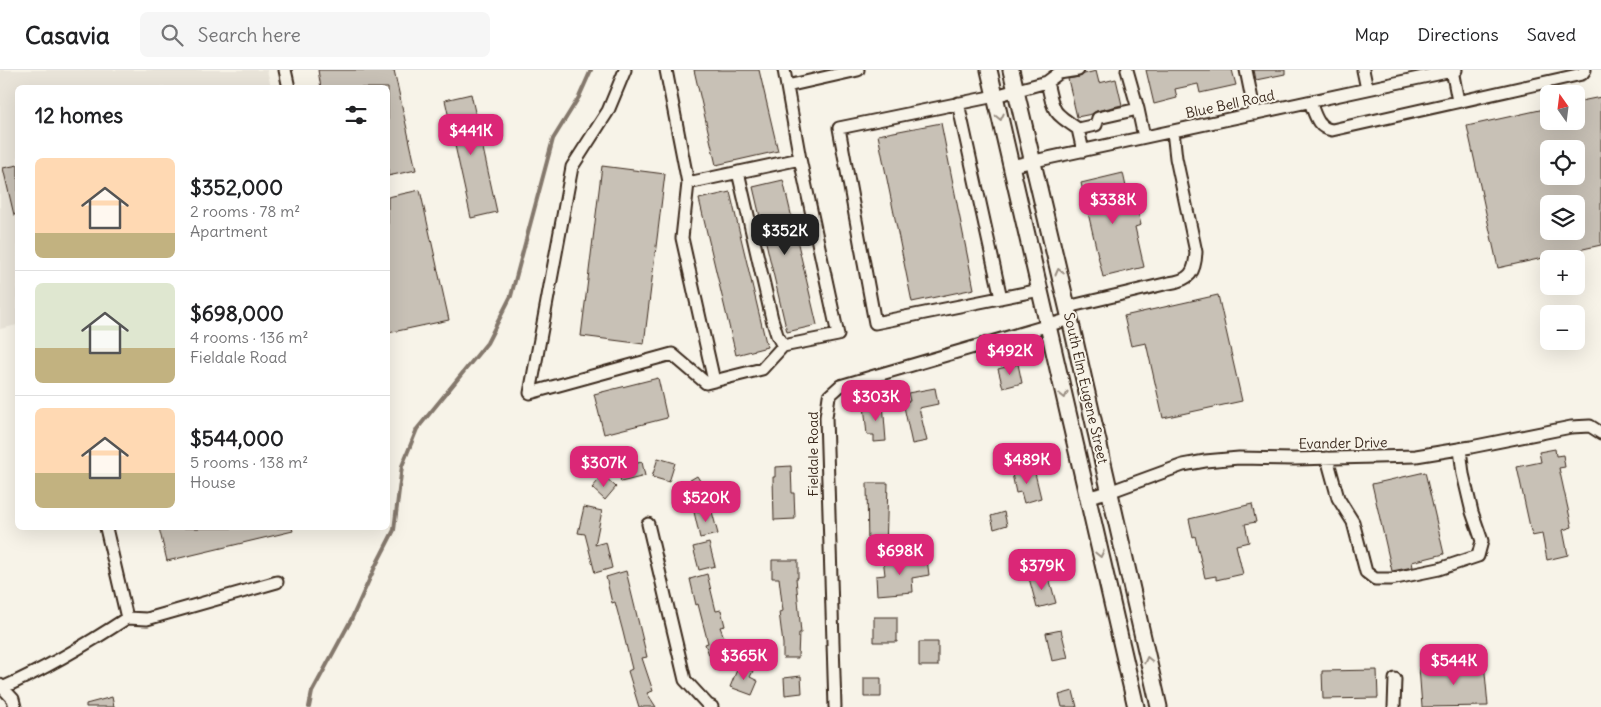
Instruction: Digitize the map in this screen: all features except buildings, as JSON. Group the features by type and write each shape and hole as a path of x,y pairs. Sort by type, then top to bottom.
{"main road":[{"name":"South Elm Eugene Street","path":"989,70 1136,707"},
{"name":"South Elm Eugene Street","path":"1011,70 1069,313 1159,707"}],"street":[{"path":"284,70 288,85"},
{"path":"625,70 608,111 572,168 530,393 672,354 706,383 762,369 784,346 838,335 800,159 784,70"},
{"path":"666,70 688,183 682,238 714,381"},
{"path":"787,86 858,70"},
{"path":"1040,290 875,323 838,128 1016,91 1047,82 1059,73 1078,70"},
{"path":"1127,70 1144,137"},
{"path":"1246,70 1255,114"},
{"path":"1363,70 1367,89"},
{"path":"1453,70 1458,101"},
{"name":"Blue Bell Road","path":"1011,166 1367,89 1409,75 1453,70"},
{"path":"1310,102 1320,125 1332,130 1582,74 1585,70"},
{"path":"1047,82 1053,108 1057,114 1078,128 1096,125 1098,118 1138,109"},
{"path":"958,103 1001,298"},
{"path":"1078,128 1083,151"},
{"name":"Fieldale Road","path":"834,707 826,417 829,396 840,386 1048,326 1069,313 1161,284 1179,281 1189,276 1195,268 1196,252 1176,158 1173,131"},
{"path":"688,183 800,159"},
{"path":"738,172 772,320 777,335 784,346"},
{"name":"Evander Drive","path":"1088,497 1109,492 1183,465 1239,458 1416,456 1571,427 1590,426 1601,433"},
{"path":"1327,458 1338,498 1353,522 1366,572 1375,579 1391,579 1439,569 1478,556 1482,541 1472,512 1463,474 1460,449"},
{"path":"648,524 685,680 712,707"},
{"path":"106,530 127,618"},
{"path":"15,707 13,699 1,687 38,672 89,643 127,618 148,619 277,582"},
{"path":"1394,707 1395,679"}],"shaded area":[{"path":"0,70 267,70 271,85 15,85 15,325 0,329"}],"waterway":[{"path":"309,707 312,692 351,620 394,530 402,466 417,429 487,343 511,296 553,139 579,97 591,70"}]}
